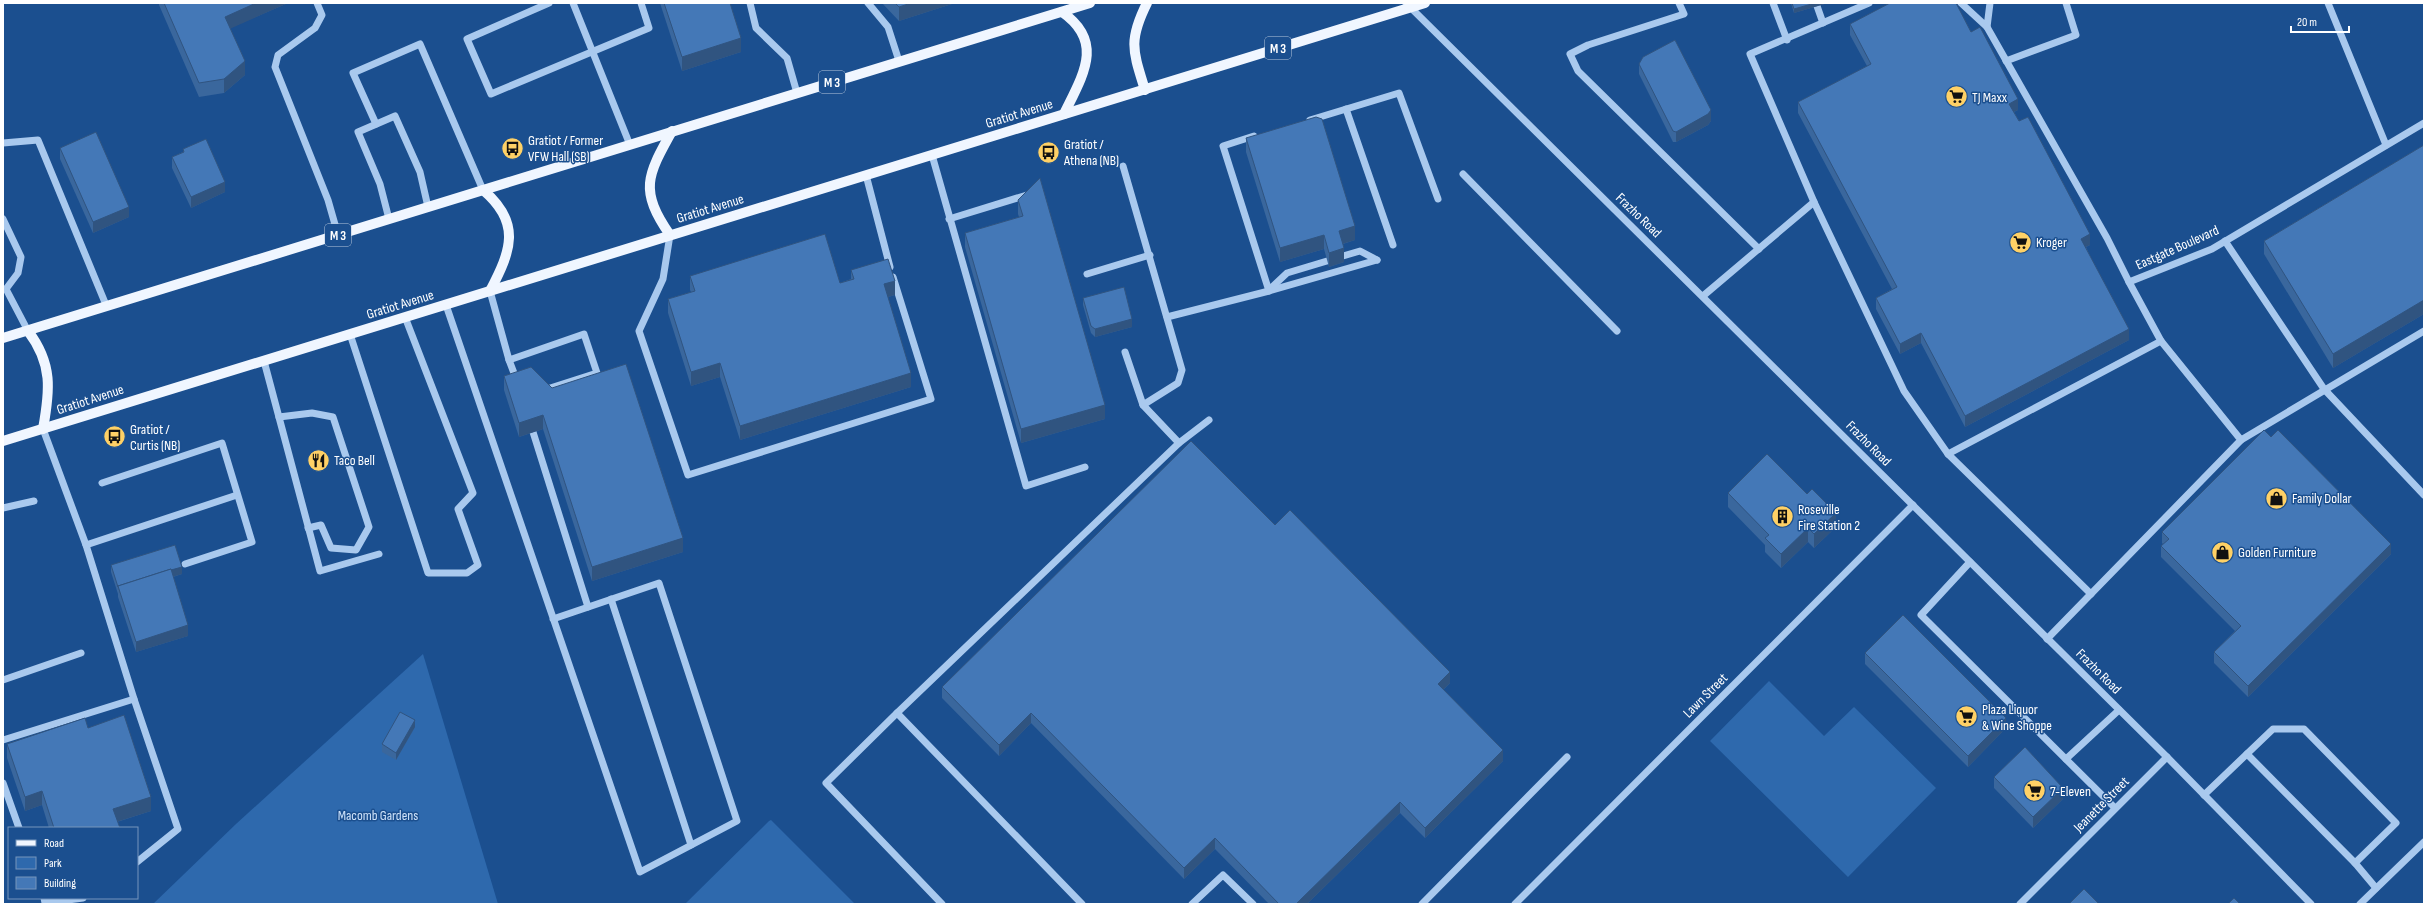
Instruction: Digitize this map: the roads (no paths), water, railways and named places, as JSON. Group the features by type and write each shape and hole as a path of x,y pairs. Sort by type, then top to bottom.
{"main road":[{"name":"M 3","path":"3,338 106,305 428,208 630,144 1090,3"},
{"path":"1145,90 1133,46 1134,33 1147,3"},
{"name":"Gratiot Avenue","path":"3,441 1145,90 1408,5 1425,3"},
{"path":"1062,12 1081,29 1086,38 1088,50 1082,78 1064,114"},
{"path":"670,235 653,209 649,196 652,174 656,160 672,131"},
{"path":"483,190 502,210 508,222 510,237 508,252 490,291"},
{"path":"28,331 43,353 47,366 47,404 43,429"}],"street":[{"path":"317,3 322,15 315,28 278,55 274,67 328,200 338,235"},
{"path":"549,3 467,39 491,94 592,50 649,28 641,3"},
{"path":"573,3 630,144"},
{"path":"750,3 756,28 787,58 797,93"},
{"path":"868,3 888,27 899,61"},
{"path":"1679,3 1684,14 1588,45 1570,54 1578,71 1758,249"},
{"path":"1773,3 1786,40"},
{"path":"1869,3 1853,7 1786,40 1750,54 1814,202 1904,391 1948,454 2091,594"},
{"name":"Eastgate Boulevard","path":"1961,3 1987,27 2107,238 2129,282 2212,249 2424,123"},
{"path":"1987,27 1990,3"},
{"path":"2006,61 2076,35 2066,3"},
{"path":"2328,3 2386,145"},
{"name":"Frazho Road","path":"1408,5 1480,79 1703,296 2048,638 2312,904"},
{"path":"1817,6 1823,23"},
{"path":"376,124 353,73 420,44 483,190"},
{"path":"1303,122 1399,93 1438,199"},
{"path":"1346,109 1392,245"},
{"path":"389,219 380,184 358,132 395,116 420,172 428,208"},
{"path":"1259,135 1223,146 1269,291"},
{"path":"3,143 38,140 106,305"},
{"path":"932,155 1026,486 1085,467"},
{"path":"1123,166 1150,255 1182,370 1178,383 1144,405"},
{"path":"1463,174 1617,331"},
{"path":"670,235 663,279 640,331 688,475 931,399 898,296 866,175"},
{"path":"949,219 1027,195"},
{"path":"1703,296 1814,202"},
{"path":"3,219 21,257 18,273 4,289 28,331"},
{"path":"2225,241 2324,389 2424,495"},
{"path":"1167,317 1269,291 1377,260 1360,251 1342,256"},
{"path":"1087,274 1150,255"},
{"path":"1269,291 1288,273 1327,261"},
{"path":"2129,282 2161,341 2241,440"},
{"path":"490,291 509,360 518,385"},
{"path":"446,305 553,619 640,872 737,821 658,583 553,619"},
{"path":"350,334 428,573 466,573 478,565 458,509 473,493 405,317"},
{"path":"2048,638 2241,440 2324,389 2424,331"},
{"path":"509,360 584,334 597,373 542,391"},
{"path":"1948,454 2161,341"},
{"path":"1126,352 1144,405 1179,443"},
{"path":"264,361 320,571 379,554"},
{"path":"279,417 312,413 333,417 369,527 356,550 331,548 321,525 308,528"},
{"path":"942,904 826,783 1179,443 1209,420"},
{"path":"43,429 86,545 134,699 178,828 138,861"},
{"path":"533,432 588,607"},
{"path":"102,483 222,443 252,542 186,564"},
{"path":"86,545 237,495"},
{"path":"3,508 34,501"},
{"name":"Lawn Street","path":"1515,904 1913,505"},
{"path":"1970,562 1921,615 2115,808"},
{"path":"611,599 691,845"},
{"path":"3,680 81,653"},
{"path":"3,740 134,699"},
{"path":"2066,759 2119,710"},
{"path":"898,713 1082,904"},
{"path":"2204,795 2273,729 2304,729 2396,823 2355,863"},
{"path":"2247,754 2355,863 2376,888"},
{"path":"1422,904 1567,757"},
{"name":"Jeanette Street","path":"2020,904 2167,757"},
{"path":"3,783 19,827"},
{"path":"2360,904 2424,842"},
{"path":"1192,904 1223,875 1253,904"},
{"path":"44,899 45,903 75,899"}],"place":[{"name":"TJ Maxx","path":"1956,97"},
{"name":"Gratiot / Former VFW Hall (SB)","path":"512,148"},
{"name":"Gratiot / Athena (NB)","path":"1048,152"},
{"name":"Kroger","path":"2020,242"},
{"name":"Gratiot / Curtis (NB)","path":"114,437"},
{"name":"Taco Bell","path":"319,460"},
{"name":"Family Dollar","path":"2277,498"},
{"name":"Roseville Fire Station 2","path":"1782,517"},
{"name":"Golden Furniture","path":"2222,552"},
{"name":"Plaza Liquor & Wine Shoppe","path":"1966,717"},
{"name":"7-Eleven","path":"2034,791"}],"park label":[{"name":"Macomb Gardens","path":"378,815"}]}
